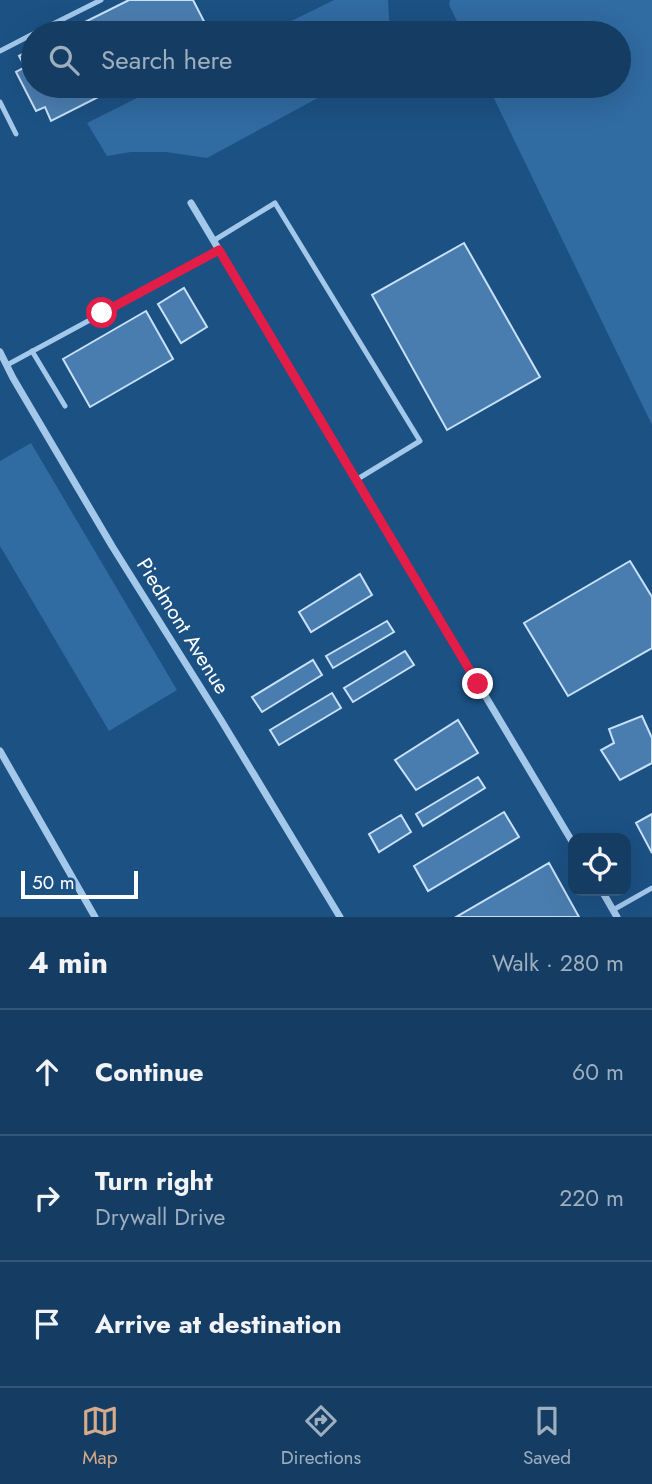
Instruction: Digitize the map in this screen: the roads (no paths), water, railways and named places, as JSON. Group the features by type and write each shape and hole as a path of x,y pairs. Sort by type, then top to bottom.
{"street":[{"path":"191,203 568,836"},
{"name":"Piedmont Avenue","path":"0,352 112,546 340,917"},
{"path":"0,751 95,917"},
{"path":"604,896 615,914"}],"lane":[{"path":"60,21 101,0"},
{"path":"0,51 21,40"},
{"path":"0,102 16,134"},
{"path":"213,241 275,203 420,441 356,480"},
{"path":"6,365 219,250"},
{"path":"33,351 65,406"},
{"path":"615,914 652,888"}]}
